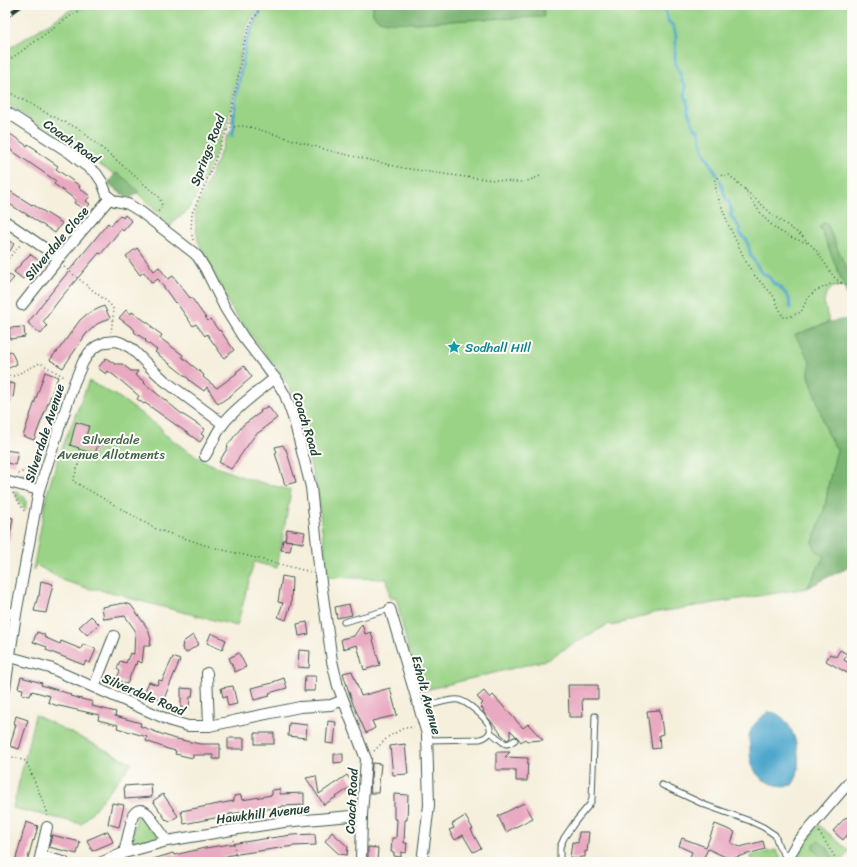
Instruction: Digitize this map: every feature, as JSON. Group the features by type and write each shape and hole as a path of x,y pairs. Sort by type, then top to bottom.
{"street":[{"name":"Coach Road","path":"5,111 70,152 96,174 110,198 115,201 128,204 176,238 198,257 236,327 275,378 285,395 294,420 311,487 320,575 332,661 338,686 366,759 362,816 361,862"},
{"name":"Silverdale Close","path":"22,305 58,259 110,198"},
{"path":"5,221 28,236 58,259"},
{"path":"110,342 122,343 131,348 165,381 223,424"},
{"name":"Silverdale Avenue","path":"5,688 16,614 39,490 74,383 81,367 89,353 97,346 110,342"},
{"path":"205,456 223,424 239,407 275,378"},
{"path":"8,482 39,490"},
{"name":"Esholt Avenue","path":"390,609 427,734 429,805 422,862"},
{"path":"5,612 16,614"},
{"path":"94,687 114,636"},
{"name":"Silverdale Road","path":"10,657 50,668 171,721 188,726 209,726 292,708 331,704 343,700"},
{"path":"207,673 209,726"},
{"path":"787,861 797,843 852,779"},
{"path":"124,853 135,811 144,811 148,814 167,841"},
{"name":"Hawkhill Avenue","path":"102,862 124,853 167,841 284,822 362,816"},
{"path":"48,827 40,859 64,862"}],"lane":[{"path":"344,622 390,609"},
{"path":"419,709 452,700 458,700 470,705 488,724 490,732 506,744 515,740"},
{"path":"560,862 560,847 564,838 574,822 590,804 592,799 594,716"},
{"path":"427,740 480,739 484,738 490,732"},
{"path":"662,785 705,805 750,820 763,827 775,836 787,861"}],"path":[{"path":"5,63 86,5"},
{"name":"Springs Road","path":"198,257 191,231 192,213 227,130 232,111 244,43 250,25 262,5"},
{"path":"5,90 48,114 79,128 160,198 162,206 152,221"},
{"path":"227,130 230,127 250,127 328,150 403,168 465,177 515,182 525,182 540,176"},
{"path":"841,283 834,277 816,250 802,236 774,216 729,175 722,175 716,180 716,192 729,226 747,264 755,276 773,295 783,317 789,317 801,312 807,299 815,292 831,284 841,283 852,286"},
{"path":"744,189 754,205 774,226 789,236 810,244"},
{"path":"5,260 7,260 28,236"},
{"path":"58,259 110,304 114,310 110,342"},
{"path":"5,376 14,376 40,363 74,383"},
{"path":"81,457 73,481 156,529 208,546 320,575"},
{"path":"32,524 10,488 8,482 13,477 49,458"},
{"path":"366,759 388,737 404,728 424,726"},
{"path":"5,755 26,761 47,811 48,827"},
{"path":"232,830 237,862"},
{"path":"818,831 838,862"}],"green space":[{"path":"78,5 259,5 248,25 244,37 227,122 217,149 193,202 187,211 180,217 178,216 170,227 126,182 5,103 5,51"},
{"path":"265,5 373,5 373,15 415,23 544,16 543,5 852,5 852,282 827,224 823,223 820,227 844,286 833,287 826,294 824,302 829,322 796,335 810,361 809,375 827,433 837,450 829,482 825,507 813,542 814,548 824,557 807,588 653,613 612,626 610,624 554,655 550,659 421,691 409,653 396,597 390,599 387,579 328,577 317,489 290,387 230,306 198,241 195,212 228,134 232,130 234,131 235,125 231,123 246,42"},
{"path":"373,5 543,5 544,16 415,23 387,22 379,20 373,15"},
{"path":"116,173 127,180 139,192 130,198 119,192 108,183"},
{"path":"823,223 827,224 852,282 852,312 844,286 820,227"},
{"path":"852,318 852,566 807,588 824,557 814,548 813,542 825,507 829,482 837,450 827,433 809,375 810,361 795,335 829,322"},
{"name":"Silverdale Avenue Allotments","path":"89,381 120,398 161,428 163,433 208,463 243,477 291,490 277,568 254,562 237,626 128,598 122,594 106,592 99,589 90,589 65,581 36,565 33,570 47,493 60,453"},
{"path":"36,467 33,474 29,477 16,477"},
{"path":"13,491 24,497 26,502 25,510"},
{"path":"35,715 132,763 82,824 13,808"},
{"path":"140,815 144,816 158,836 157,838 133,845 130,844 137,817"},
{"path":"819,825 849,851 841,862 796,862 795,856 801,845"},
{"path":"818,841 827,847 835,862 822,861 812,846"},
{"path":"776,850 781,858 778,860 767,862 752,861 751,856"}],"water":[{"path":"768,712 777,714 785,721 796,742 798,766 796,777 792,785 780,786 769,783 760,777 752,764 749,741 750,732 756,722"}],"building":[{"path":"5,130 27,146 28,144 37,150 36,151 58,166 56,169 80,186 79,188 90,196 86,201 90,204 85,210 74,203 76,200 54,184 56,181 5,146"},
{"path":"5,188 62,223 55,233 5,201"},
{"path":"120,215 123,218 125,215 132,221 123,231 121,229 101,254 99,253 59,300 43,322 47,326 41,334 28,323 108,223 111,226"},
{"path":"5,238 14,244 10,251 5,247"},
{"path":"137,248 154,271 159,267 168,279 173,276 190,298 191,297 208,321 210,319 219,331 220,330 234,350 224,358 207,334 205,336 196,324 193,326 158,279 152,283 144,272 140,275 126,256"},
{"path":"30,254 39,261 23,279 14,272"},
{"path":"5,271 14,278 5,288"},
{"path":"104,306 110,318 97,324 86,334 63,368 50,360 80,320 87,314"},
{"path":"126,310 131,314 132,312 151,325 151,327 162,335 160,338 183,355 182,357 217,388 244,366 252,377 218,404 207,387 204,391 189,380 155,352 157,350 134,332 135,330 119,318"},
{"path":"24,327 25,337 10,339 9,328"},
{"path":"11,351 17,364 5,370 5,354"},
{"path":"106,358 115,364 122,364 131,371 138,371 135,375 145,382 144,383 182,414 205,429 201,434 204,436 200,442 145,403 144,404 137,399 139,396 108,371 106,374 98,368"},
{"path":"45,372 58,377 34,440 23,436"},
{"path":"5,382 15,384 13,398 5,407"},
{"path":"268,406 277,418 255,435 231,469 219,462 228,447 227,446 243,425"},
{"path":"76,422 89,426 86,436 99,440 95,454 70,445"},
{"path":"283,445 286,449 296,482 285,485 275,453 277,452 275,447"},
{"path":"5,450 18,452 15,465 7,463 7,459 5,458"},
{"path":"5,516 13,518 9,541 5,541"},
{"path":"287,529 305,532 303,543 285,540"},
{"path":"283,540 292,541 290,551 281,550"},
{"path":"282,576 292,578 291,604 286,620 278,617 283,603 278,602"},
{"path":"41,581 53,584 46,613 34,611 39,596"},
{"path":"125,603 131,605 148,629 151,639 150,646 144,646 142,663 137,661 127,684 116,680 120,671 117,669 120,661 126,663 130,653 134,654 135,630 125,616 104,619 102,607"},
{"path":"349,604 352,615 337,618 335,607"},
{"path":"91,616 99,624 87,635 79,627"},
{"path":"307,622 309,634 299,636 297,624"},
{"path":"362,624 365,634 371,632 380,665 364,670 357,645 343,649 341,639 354,636"},
{"path":"37,632 60,644 61,641 81,649 83,644 96,649 90,663 86,661 84,665 46,650 47,647 33,642"},
{"path":"211,633 226,640 222,650 207,643"},
{"path":"193,635 199,644 186,653 182,648 183,642"},
{"path":"299,650 310,651 309,668 298,667"},
{"path":"840,650 847,654 844,660 852,665 849,674 826,661 830,654 836,657"},
{"path":"239,653 246,667 235,672 229,658"},
{"path":"173,657 180,660 163,701 144,693 149,682 157,685 159,680 162,681"},
{"path":"352,671 361,696 390,688 397,715 372,721 375,728 366,733 353,704 343,673"},
{"path":"305,676 316,676 315,691 304,691"},
{"path":"21,677 42,683 41,685 67,693 71,695 70,696 93,702 92,706 116,712 115,716 141,723 140,726 172,738 200,744 220,744 220,759 213,759 213,755 193,755 193,758 175,754 176,751 146,741 147,737 117,728 118,725 98,720 99,715 55,705 48,702 50,696 32,691 30,696 22,694 23,689 18,688"},
{"path":"284,678 287,688 269,693 270,696 254,700 251,688 273,683"},
{"path":"568,685 598,685 598,699 582,699 583,717 569,717"},
{"path":"233,686 237,704 228,706 226,696 223,697 221,688"},
{"path":"181,688 193,689 192,697 190,697 189,708 181,708"},
{"path":"484,691 490,698 493,695 523,728 528,724 543,740 527,741 525,739 521,742 510,730 510,738 507,740 483,712 484,710 480,706 483,703 477,697"},
{"path":"660,710 663,734 659,735 660,748 652,749 647,711"},
{"path":"16,716 28,720 19,749 10,746 16,724 14,724"},
{"path":"328,721 336,722 334,744 326,743"},
{"path":"289,723 307,725 306,738 288,736"},
{"path":"255,733 274,733 274,744 255,744"},
{"path":"228,738 244,738 244,749 228,749"},
{"path":"405,744 408,774 393,775 390,746"},
{"path":"496,752 510,752 505,757 528,758 527,781 516,781 516,770 496,770"},
{"path":"334,754 343,754 343,762 334,763"},
{"path":"372,763 381,764 378,793 370,793"},
{"path":"347,775 354,785 324,805 306,778 316,776 319,794"},
{"path":"151,784 152,797 125,799 124,786"},
{"path":"280,789 280,794 304,793 304,805 282,806 229,814 230,815 184,824 181,811 234,801 234,796 241,795 242,800 272,795 272,790"},
{"path":"163,794 178,816 169,822 153,801"},
{"path":"394,794 408,795 404,843 407,843 406,853 401,852 401,857 394,856 394,852 391,852 392,838 396,838 397,819 394,819"},
{"path":"112,803 124,805 119,827 108,824"},
{"path":"524,803 533,818 506,832 498,816"},
{"path":"465,816 473,829 471,830 481,848 473,852 463,835 455,840 449,830 454,828 452,824"},
{"path":"846,817 852,822 852,829 843,840 833,831"},
{"path":"26,822 38,826 34,841 33,840 27,862 15,862"},
{"path":"715,824 735,832 731,843 740,847 763,841 765,849 730,859 708,849 703,859 689,859 692,852 679,846 682,838 706,847"},
{"path":"108,831 113,842 92,851 87,840"},
{"path":"332,832 348,847 347,855 339,854 325,841"},
{"path":"579,832 589,832 587,852 585,851 585,857 580,857 579,859 570,858 572,842 578,843"},
{"path":"315,834 316,845 294,846 231,855 220,858 221,862 151,862 150,860 173,853 174,855 205,848 263,839 292,835"},
{"path":"52,835 80,842 77,854 49,847"},
{"path":"368,847 378,848 377,862 368,862"}],"waterway":[{"path":"232,136 235,103 246,42 262,5"},
{"path":"664,5 668,21 673,26 676,35 675,59 682,81 686,87 685,95 688,111 694,127 699,131 703,150 717,175"},
{"path":"720,180 726,200 729,202 732,212 730,215 741,229 739,232 747,240 751,256 761,272 769,277 774,284 779,286 789,298 790,308"}],"railway":[{"path":"5,17 22,5"}],"place":[{"name":"Sodhall Hill","path":"454,347"}]}
